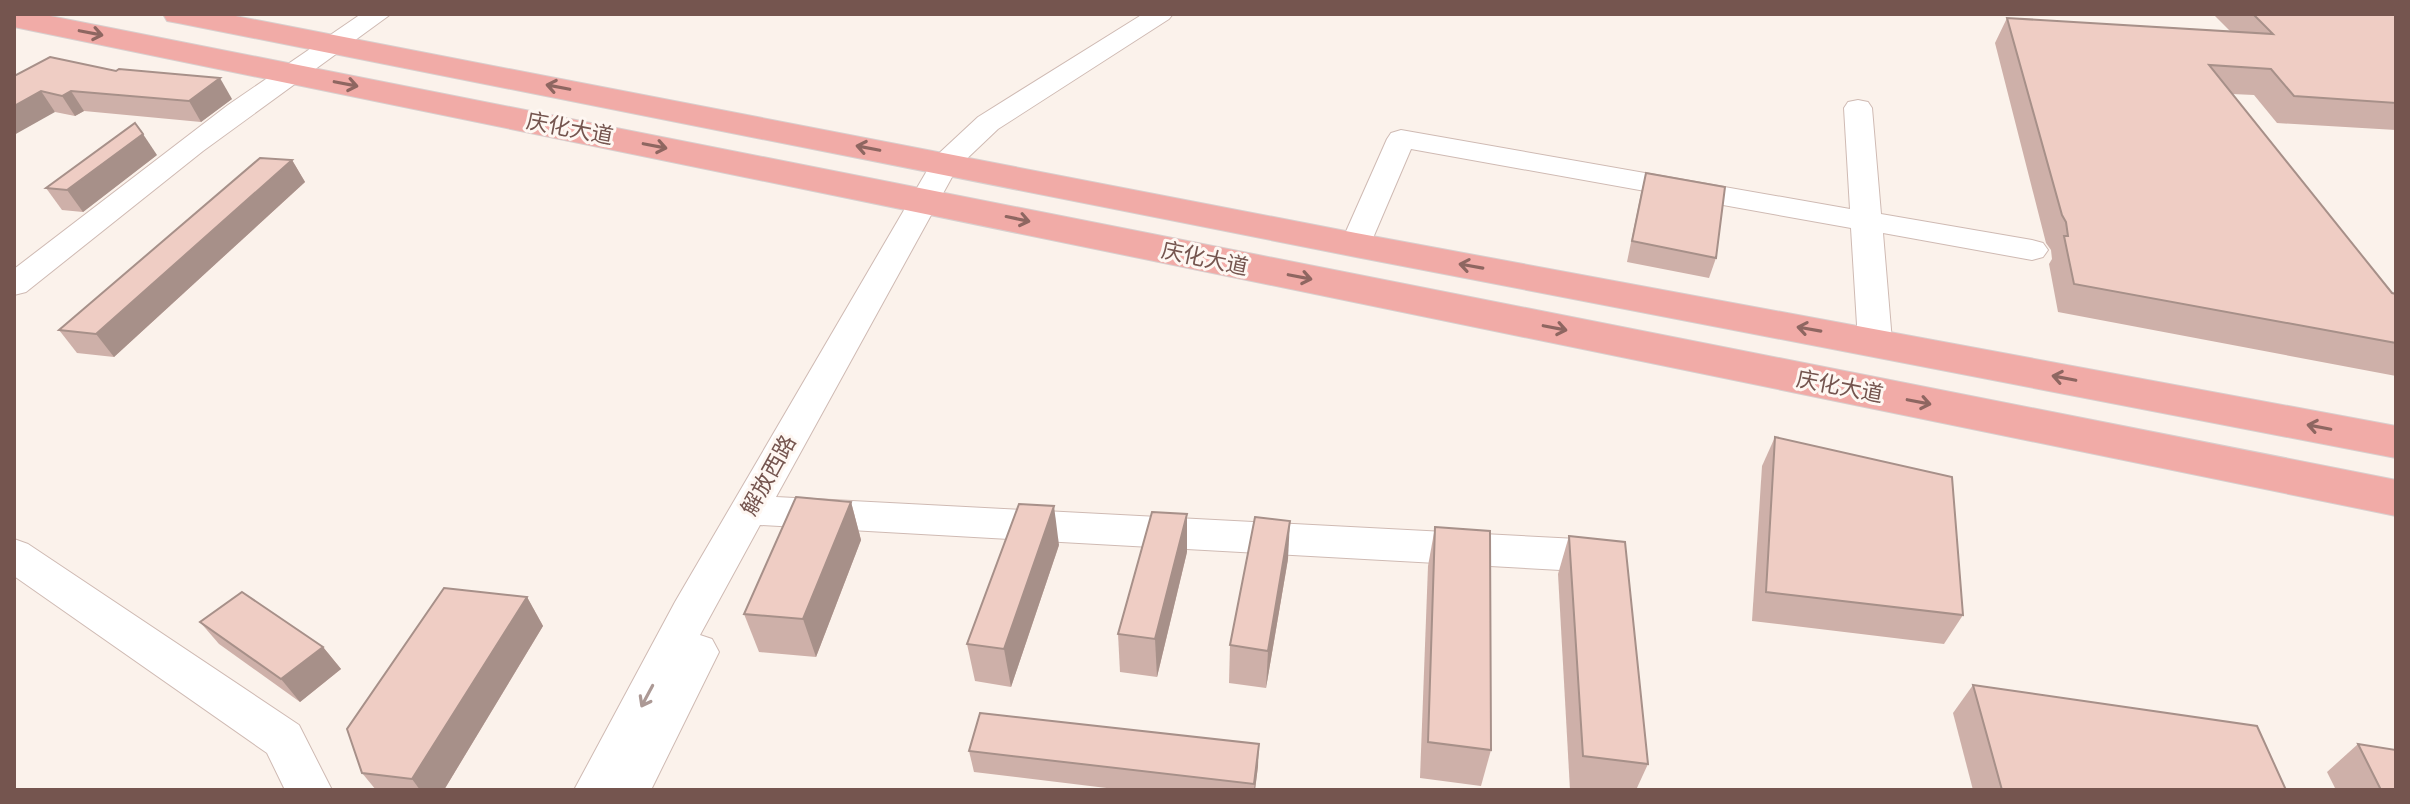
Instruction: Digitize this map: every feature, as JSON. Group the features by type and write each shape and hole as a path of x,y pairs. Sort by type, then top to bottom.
{"highway":[{"name":"庆化大道","path":"178,14 332,44 943,184 2396,498"},
{"name":"庆化大道","path":"14,18 288,72 943,184 1356,245 2396,442"}],"street":[{"path":"14,285 215,125 288,72 378,14"},
{"name":"解放西路","path":"597,790 761,510 943,184 988,123 1160,14"},
{"path":"1858,108 1875,341"},
{"path":"1356,245 1401,139 2032,250"},
{"path":"761,510 1597,556"},
{"name":"解放西路","path":"627,790 761,510"},
{"path":"14,555 283,739 309,790"}],"building":[{"path":"2253,14 2396,14 2396,103 2294,96 2271,69 2209,65 2392,293 2396,294 2396,343 2074,284 2064,236 2068,236 2066,222 2007,18 2273,34"},
{"path":"50,57 116,71 220,78 189,101 71,91 62,96 41,91 14,106 14,76"},
{"path":"135,123 143,134 67,190 46,188"},
{"path":"260,158 292,160 96,334 59,330"},
{"path":"1646,173 1725,187 1716,258 1632,241"},
{"path":"1775,437 1952,477 1963,615 1766,592"},
{"path":"796,497 851,502 803,619 744,614"},
{"path":"1019,504 1054,506 1004,649 967,644"},
{"path":"1152,512 1187,514 1155,639 1118,634"},
{"path":"1255,517 1290,521 1268,651 1230,645"},
{"path":"1435,527 1490,531 1491,750 1428,742"},
{"path":"1569,536 1625,542 1648,764 1583,756"},
{"path":"444,588 527,597 412,779 362,773 347,729"},
{"path":"242,592 323,647 281,679 200,622"},
{"path":"1973,685 2257,726 2286,790 2002,790"},
{"path":"980,713 1259,744 1254,784 969,751"},
{"path":"2358,744 2396,750 2396,790 2381,790"}]}
